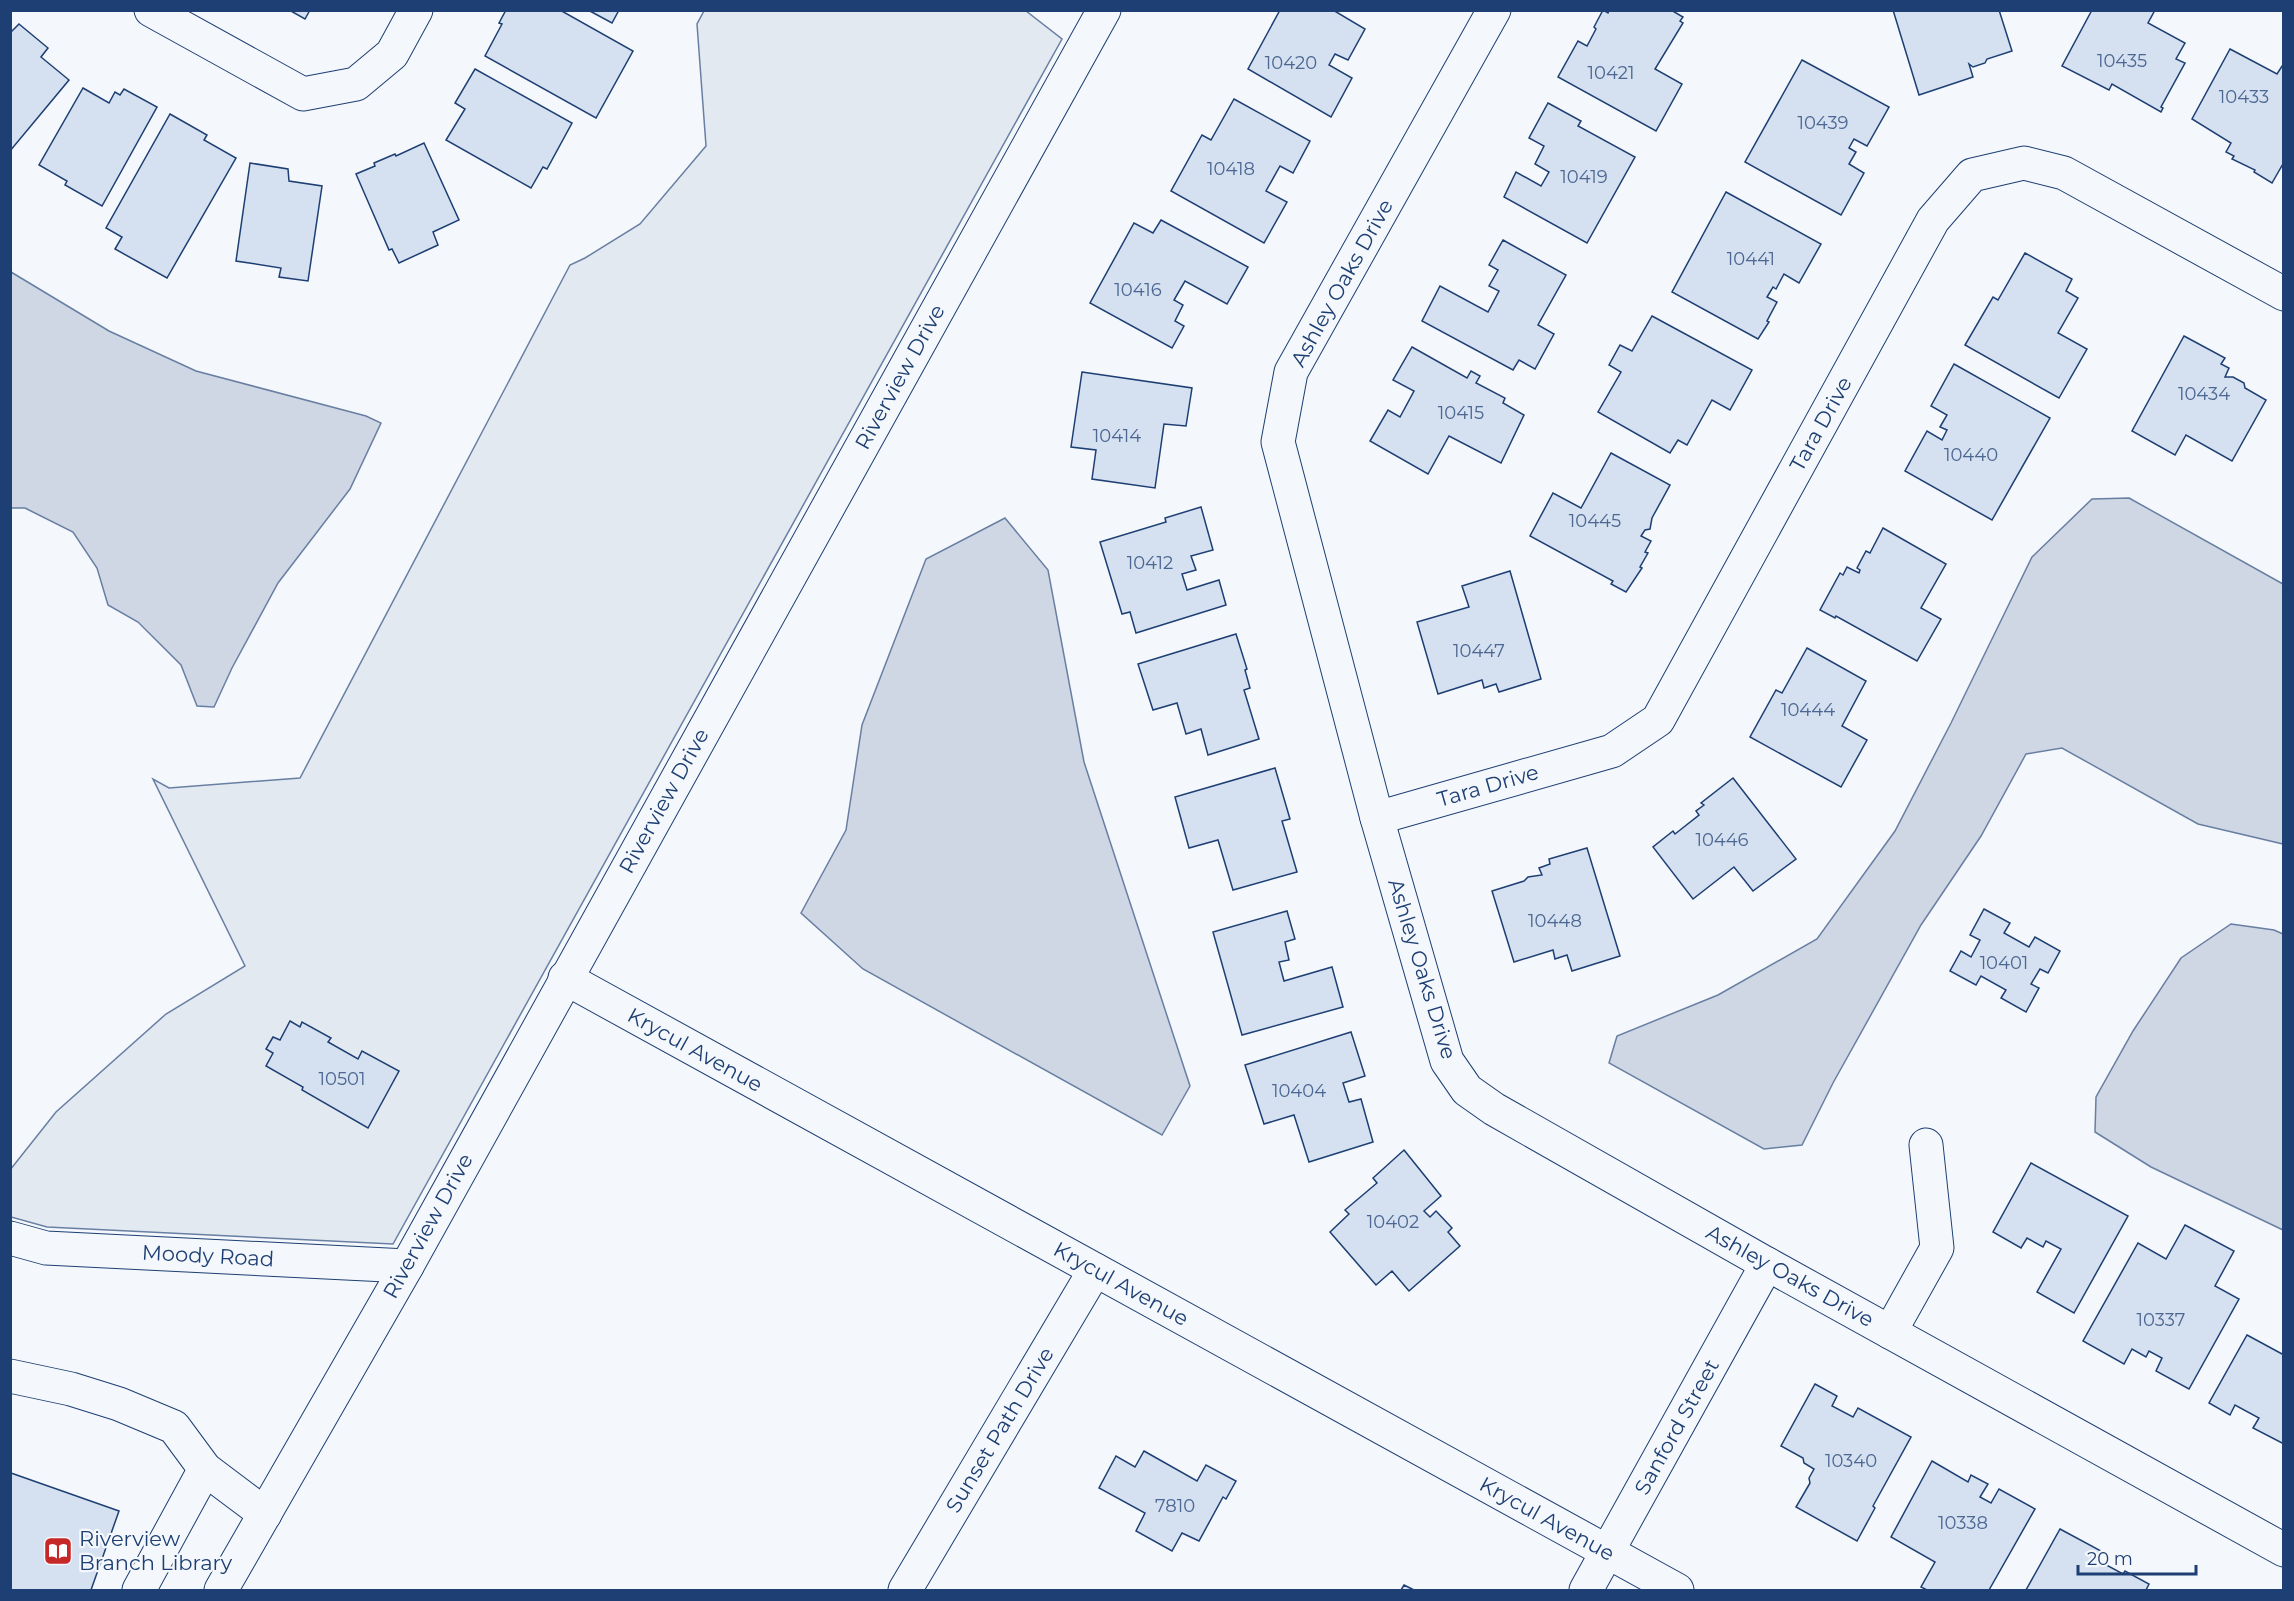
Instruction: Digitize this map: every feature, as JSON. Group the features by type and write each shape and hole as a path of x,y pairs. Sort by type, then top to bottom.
{"street":[{"path":"151,10 303,94 356,84 392,54 416,10"},
{"name":"Riverview Drive","path":"221,1590 407,1266 1104,10"},
{"name":"Ashley Oaks Drive","path":"1494,10 1292,372 1278,442 1377,818 1447,1061 1467,1090 1494,1109 1767,1264 2283,1550"},
{"name":"Tara Drive","path":"1377,818 1612,751 1658,720 1933,220 1972,175 2024,163 2064,173 2283,294"},
{"name":"Krycul Avenue","path":"565,978 1677,1590"},
{"path":"1890,1332 1937,1248 1926,1145"},
{"name":"Moody Road","path":"10,1238 45,1248 407,1266"},
{"name":"Sanford Street","path":"1586,1590 1767,1264"},
{"name":"Sunset Path Drive","path":"905,1590 1095,1270"},
{"path":"10,1376 71,1389 119,1404 174,1427 205,1469 265,1514"},
{"path":"139,1590 205,1469"}],"shaded area":[{"path":"704,11 1026,11 1062,39 393,1244 47,1227 11,1217 10,1170 56,1112 166,1014 245,966 153,779 169,788 300,778 570,265 640,224 706,146 697,24"},
{"path":"11,272 109,331 196,371 366,416 381,423 350,489 278,583 232,668 214,707 197,706 181,665 138,622 108,605 97,568 73,532 25,508 11,508"},
{"path":"2129,498 2283,584 2283,844 2198,824 2062,748 2026,754 1981,836 1921,925 1833,1083 1802,1145 1764,1149 1609,1063 1617,1036 1718,995 1817,939 1895,831 2032,557 2092,499"},
{"path":"1005,518 1048,570 1084,762 1190,1086 1162,1135 863,969 801,913 846,830 862,725 926,559"},
{"path":"2231,924 2274,930 2283,934 2283,1230 2151,1167 2095,1132 2096,1097 2133,1031 2181,958"}],"building":[{"path":"289,10 310,10 305,19"},
{"path":"506,10 560,10 633,51 596,118 485,56 502,24 499,23"},
{"path":"588,10 619,10 612,23"},
{"path":"1280,10 1333,10 1365,29 1348,60 1335,54 1329,65 1352,78 1331,117 1248,69"},
{"path":"1603,10 1608,13 1609,10 1671,10 1683,17 1680,21 1683,23 1655,69 1682,84 1656,131 1558,77 1578,41 1587,46"},
{"path":"1893,10 1999,10 2012,51 1987,59 1985,63 1973,67 1969,64 1973,77 1919,95"},
{"path":"2092,10 2155,10 2148,23 2185,43 2176,59 2185,63 2161,107 2163,108 2161,112 2112,84 2109,90 2062,66"},
{"path":"19,24 48,48 41,57 69,80 10,151 10,33"},
{"path":"2230,49 2277,74 2284,63 2284,162 2272,183 2254,172 2255,170 2232,159 2234,156 2226,152 2231,143 2192,119"},
{"path":"1802,60 1889,107 1867,146 1854,139 1849,148 1856,152 1849,164 1864,173 1841,215 1745,162"},
{"path":"475,69 572,123 547,169 543,167 531,188 446,140 465,109 455,103"},
{"path":"83,88 109,103 115,92 120,95 124,89 157,107 102,206 65,185 67,181 39,165"},
{"path":"1234,99 1310,141 1293,173 1280,166 1266,191 1287,202 1264,243 1171,191 1202,135 1211,140"},
{"path":"1548,103 1581,121 1578,126 1635,157 1587,243 1504,197 1516,172 1541,186 1549,172 1535,164 1544,146 1529,138"},
{"path":"170,114 207,135 204,140 236,158 167,278 115,249 122,237 106,228"},
{"path":"424,143 459,220 433,232 438,245 399,263 392,249 389,250 356,174 375,166 374,163"},
{"path":"250,163 288,169 289,181 322,186 308,281 279,277 281,268 236,261"},
{"path":"1726,192 1821,244 1799,283 1784,274 1776,289 1773,287 1767,297 1777,302 1767,321 1769,322 1758,339 1672,292"},
{"path":"1161,220 1248,267 1227,304 1185,281 1174,300 1183,305 1175,321 1184,326 1172,348 1090,303 1134,223 1153,233"},
{"path":"1503,240 1566,275 1538,325 1554,334 1535,369 1519,360 1513,370 1422,321 1440,286 1488,312 1499,291 1489,286 1498,270 1489,265"},
{"path":"2025,253 2072,279 2066,291 2078,298 2058,333 2087,349 2059,398 1965,345 1993,297 1998,300"},
{"path":"1652,316 1752,370 1730,410 1712,400 1687,445 1678,440 1670,453 1598,412 1621,372 1609,365 1620,345 1632,351"},
{"path":"2184,336 2225,358 2221,364 2229,368 2225,377 2233,377 2244,383 2245,388 2266,400 2232,461 2186,435 2175,455 2132,431"},
{"path":"1412,347 1467,378 1471,371 1480,376 1476,383 1505,398 1503,403 1524,415 1501,463 1449,436 1428,474 1370,441 1388,410 1400,417 1414,391 1393,380"},
{"path":"1954,364 2050,418 1992,520 1905,471 1927,431 1942,440 1947,430 1940,427 1947,415 1931,406"},
{"path":"1082,372 1192,388 1186,426 1164,424 1155,488 1092,479 1096,450 1071,447"},
{"path":"1611,453 1670,485 1652,518 1650,529 1645,530 1641,536 1651,541 1645,552 1648,553 1640,567 1642,568 1626,592 1611,584 1613,581 1530,536 1553,493 1581,508"},
{"path":"1201,507 1213,550 1191,556 1196,570 1182,574 1187,590 1219,580 1226,605 1136,633 1130,612 1122,614 1100,542 1166,522 1165,518"},
{"path":"1883,528 1946,564 1921,608 1941,619 1917,661 1836,616 1835,618 1820,610 1840,573 1843,575 1847,567 1859,573 1860,570 1857,568 1866,551 1870,553"},
{"path":"1510,571 1541,679 1499,692 1496,684 1484,688 1482,680 1438,694 1417,622 1469,607 1462,586"},
{"path":"1236,634 1247,669 1245,670 1250,688 1244,690 1259,739 1208,755 1201,729 1186,734 1177,703 1153,710 1138,664"},
{"path":"1807,648 1866,681 1842,726 1867,740 1841,787 1750,737 1776,690 1782,693"},
{"path":"1275,768 1290,819 1282,821 1297,872 1233,890 1218,840 1189,848 1175,797"},
{"path":"1733,778 1796,859 1753,891 1734,867 1693,899 1653,847 1673,831 1675,834 1699,815 1696,811 1704,805 1701,803"},
{"path":"1587,848 1620,956 1572,971 1567,955 1555,959 1553,950 1514,962 1492,891 1524,881 1528,877 1542,875 1539,868 1550,864 1549,859"},
{"path":"1984,909 2010,923 2004,933 2029,947 2035,937 2060,951 2048,973 2040,969 2031,984 2039,988 2026,1012 2001,998 2006,990 1981,976 1976,985 1950,971 1961,951 1971,957 1980,940 1970,935"},
{"path":"1287,911 1295,939 1285,942 1289,960 1279,962 1284,981 1332,967 1343,1007 1242,1035 1213,932"},
{"path":"290,1021 300,1027 302,1022 331,1038 328,1042 358,1059 362,1051 399,1071 368,1128 302,1090 303,1087 266,1066 273,1053 266,1049 273,1037 280,1040"},
{"path":"1351,1032 1365,1076 1343,1083 1349,1102 1361,1099 1373,1142 1309,1162 1294,1115 1264,1124 1245,1065"},
{"path":"1404,1150 1441,1196 1424,1211 1430,1217 1436,1211 1452,1228 1448,1232 1460,1246 1409,1291 1392,1271 1376,1285 1330,1232 1349,1214 1345,1210 1377,1183 1373,1178"},
{"path":"2031,1163 2128,1216 2074,1313 2037,1292 2061,1249 2046,1241 2043,1247 2027,1238 2021,1248 1993,1232"},
{"path":"2185,1225 2234,1251 2215,1286 2239,1299 2189,1389 2156,1371 2162,1358 2149,1351 2146,1357 2132,1349 2124,1364 2083,1341 2138,1243 2166,1259"},
{"path":"2247,1335 2284,1355 2284,1444 2253,1428 2259,1418 2235,1405 2230,1415 2209,1403"},
{"path":"1815,1384 1837,1396 1832,1406 1853,1417 1858,1408 1911,1437 1873,1506 1875,1508 1857,1541 1796,1507 1810,1483 1809,1478 1814,1469 1804,1463 1803,1458 1781,1446"},
{"path":"1144,1451 1197,1481 1206,1465 1236,1481 1226,1499 1223,1497 1199,1541 1182,1533 1172,1551 1136,1531 1145,1513 1099,1488 1116,1456 1135,1467"},
{"path":"1932,1461 1968,1482 1971,1475 1988,1484 1980,1497 1991,1503 1999,1489 2035,1509 1989,1590 1927,1590 1921,1587 1935,1562 1891,1537"},
{"name":"Riverview Branch Library","path":"11,1473 119,1511 91,1590 10,1590"},
{"path":"2060,1529 2101,1551 2097,1560 2123,1574 2125,1571 2149,1584 2146,1590 2026,1590"},
{"path":"1404,1585 1414,1590 1401,1590"}],"place":[{"name":"Riverview Branch Library","path":"58,1551"}]}
